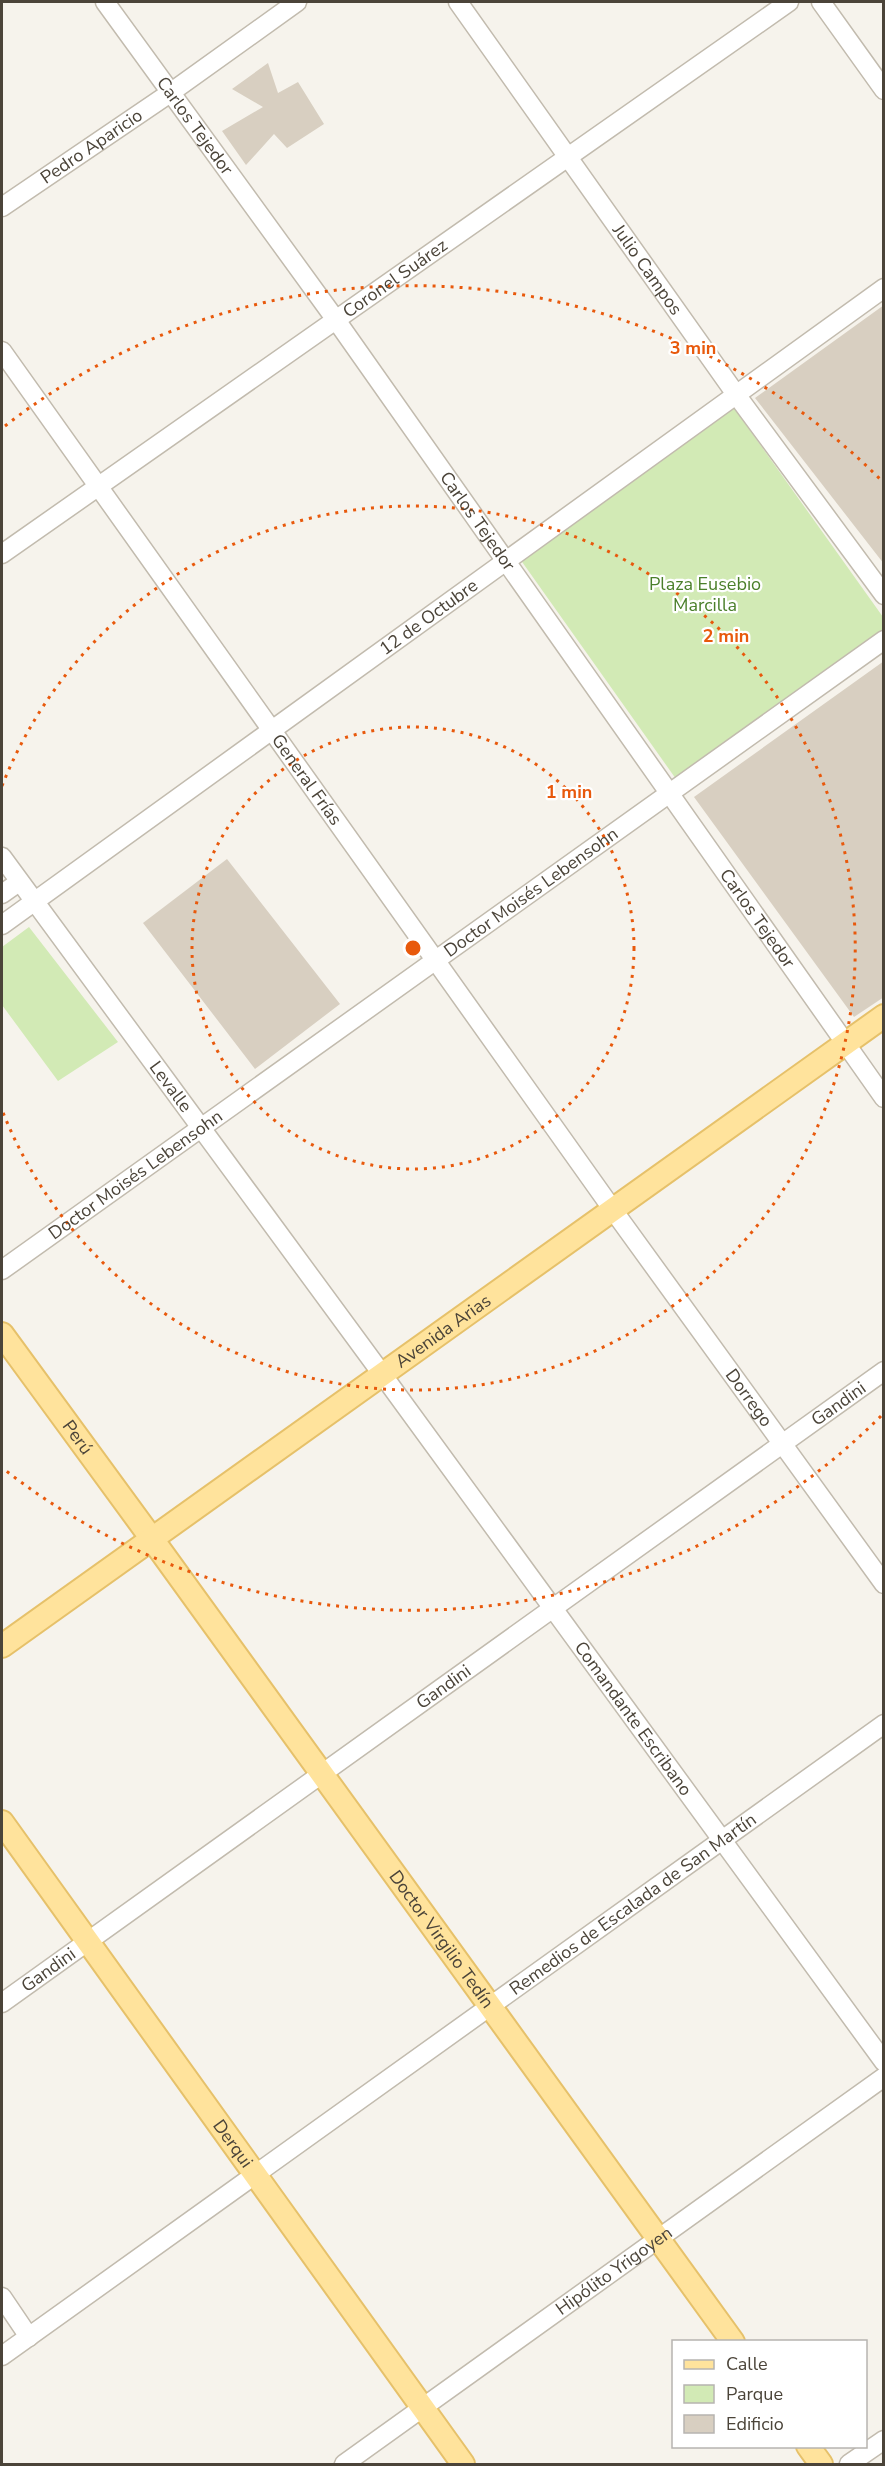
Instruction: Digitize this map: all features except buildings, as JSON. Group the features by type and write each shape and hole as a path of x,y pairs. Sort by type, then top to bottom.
{"main road":[{"name":"Avenida Arias","path":"2,1646 884,1016"},
{"name":"Perú","path":"2,1334 152,1539"},
{"name":"Doctor Virgilio Tedín","path":"152,1539 732,2340"},
{"name":"Derqui","path":"2,1822 463,2464"},
{"path":"809,2448 821,2464"}],"street":[{"name":"Carlos Tejedor","path":"105,2 336,320 884,1098"},
{"name":"Pedro Aparicio","path":"2,207 170,93 297,2"},
{"name":"Julio Campos","path":"458,2 735,393 884,595"},
{"name":"Coronel Suárez","path":"2,554 789,2"},
{"path":"821,2 884,90"},
{"name":"12 de Octubre","path":"2,925 735,393 884,288"},
{"name":"General Frías","path":"2,351 613,1210"},
{"name":"Doctor Moisés Lebensohn","path":"2,1270 884,640"},
{"name":"Levalle","path":"2,857 382,1374"},
{"path":"2,894 19,882"},
{"name":"Dorrego","path":"613,1210 884,1584"},
{"name":"Gandini","path":"2,2003 884,1371"},
{"name":"Comandante Escribano","path":"382,1374 884,2062"},
{"name":"Remedios de Escalada de San Martín","path":"2,2356 884,1724"},
{"name":"Hipólito Yrigoyen","path":"344,2464 884,2077"},
{"path":"2,2297 29,2337"},
{"path":"849,2464 884,2440"}],"green space":[{"name":"Plaza Eusebio Marcilla","path":"734,408 883,617 883,629 676,779 520,559"},
{"path":"29,927 118,1042 58,1081 2,1005 2,947"}]}
